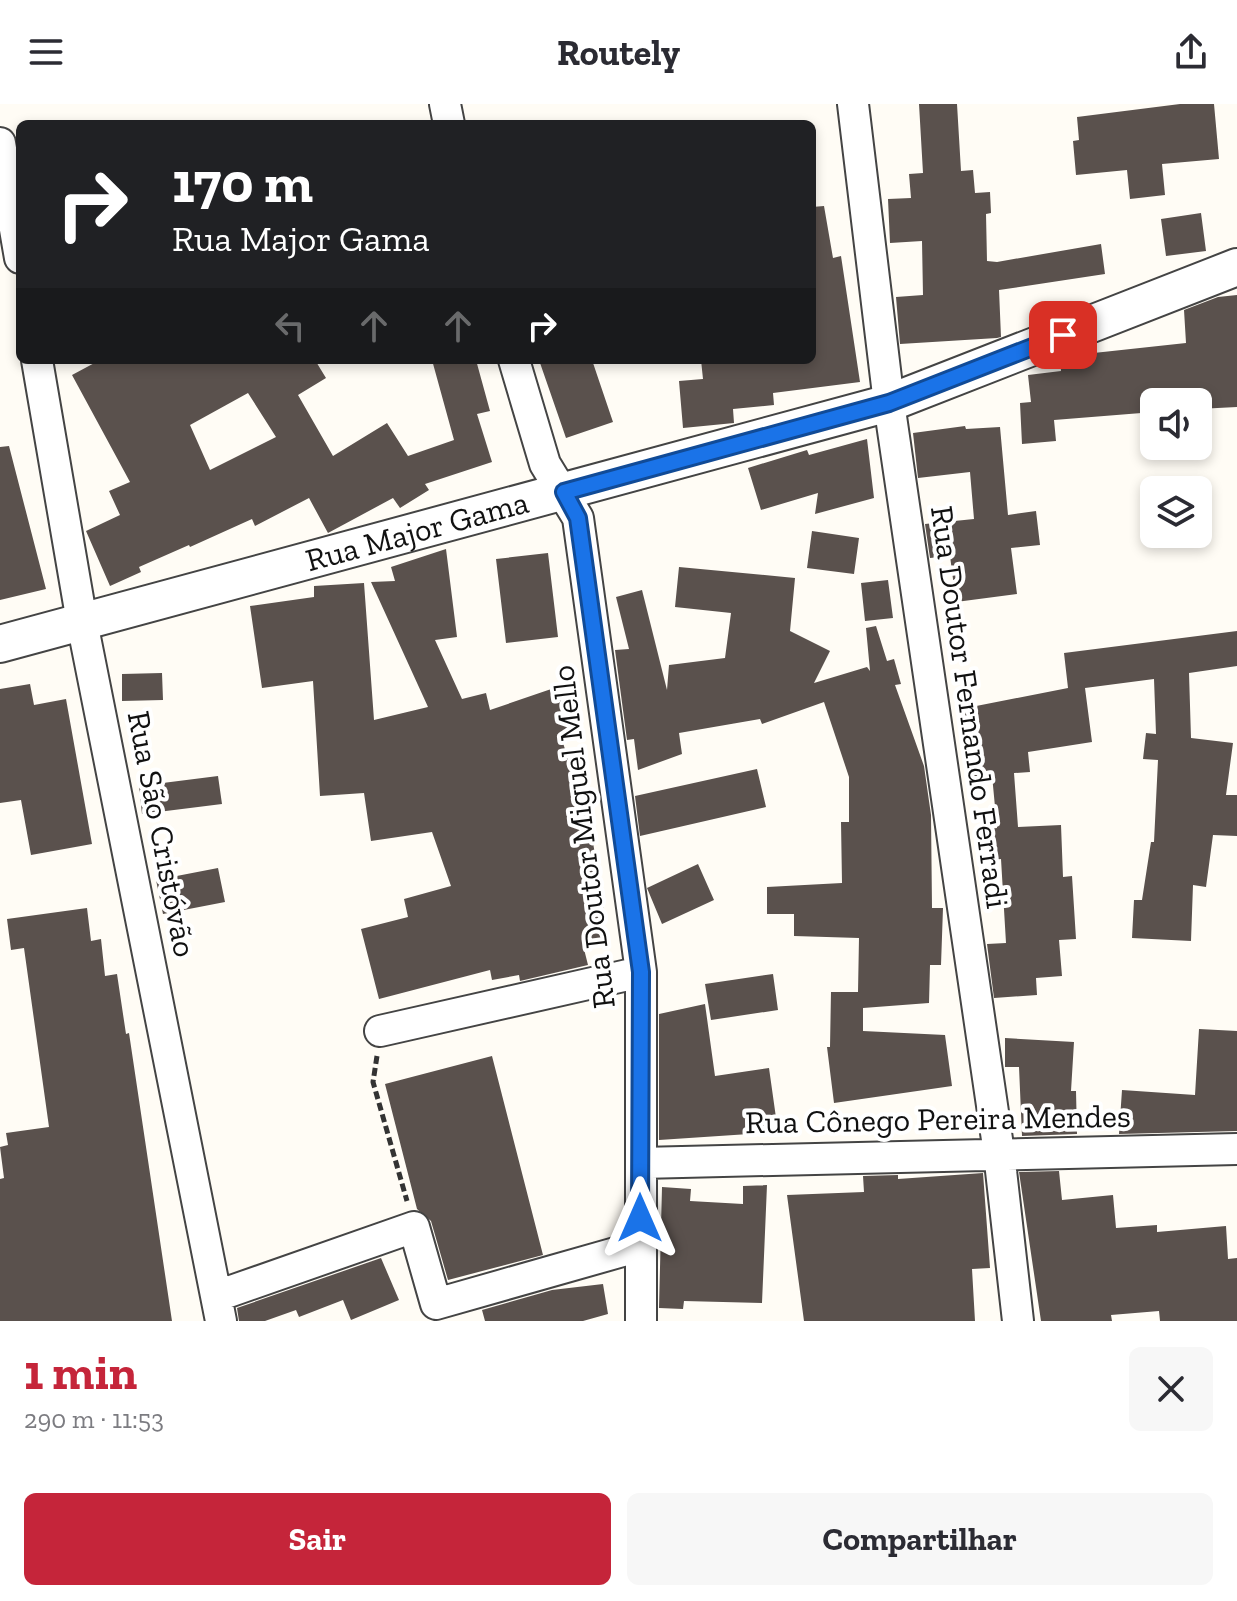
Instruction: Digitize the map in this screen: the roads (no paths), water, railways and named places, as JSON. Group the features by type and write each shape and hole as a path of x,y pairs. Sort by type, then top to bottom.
{"street":[{"name":"Rua Doutor Fernando Ferradi","path":"853,104 889,403 999,1153 1018,1321"},
{"path":"0,143 16,235"},
{"name":"Rua Major Gama","path":"0,644 889,403 1237,267"},
{"name":"Rua São Cristóvão","path":"38,364 82,622 219,1308"},
{"name":"Rua Doutor Miguel Mello","path":"515,364 545,464 578,518 641,972 641,1321"},
{"path":"380,1031 641,972"},
{"name":"Rua Cônego Pereira Mendes","path":"641,1163 1237,1149"},
{"path":"219,1308 414,1227 436,1304 640,1246"}]}
